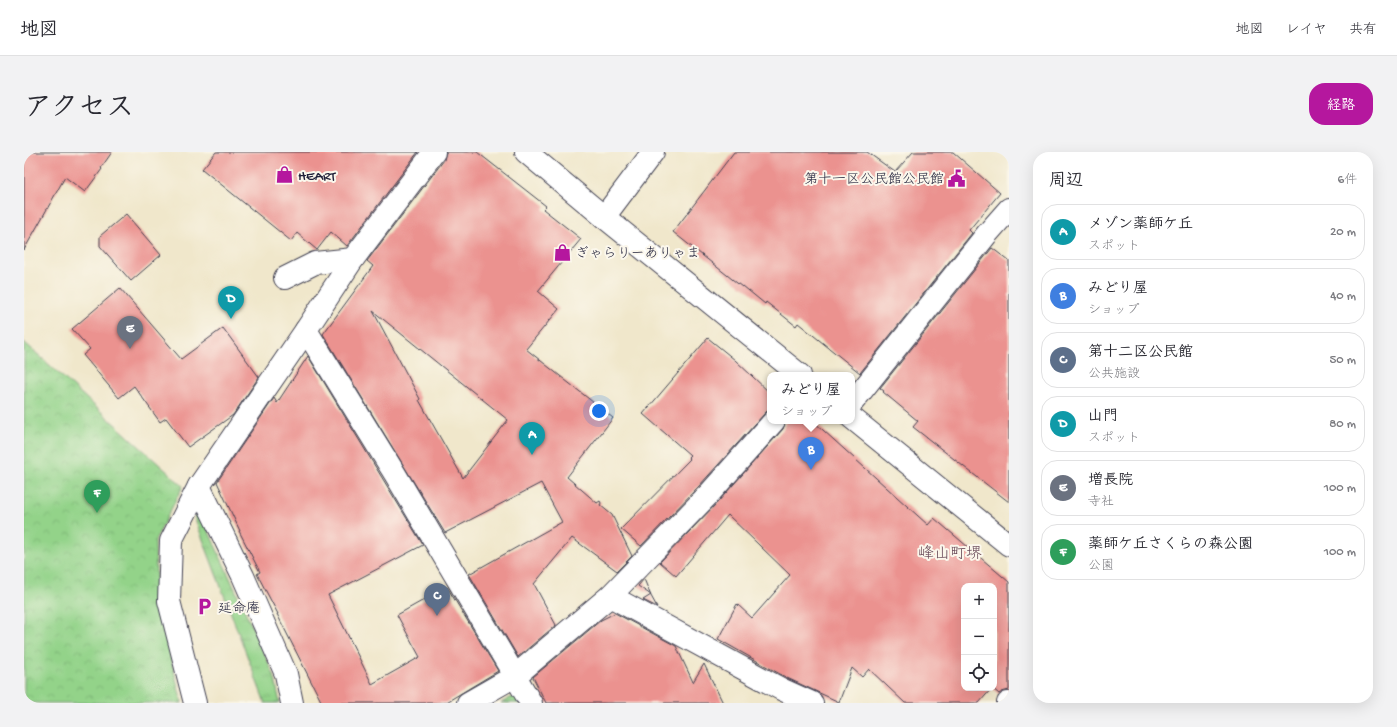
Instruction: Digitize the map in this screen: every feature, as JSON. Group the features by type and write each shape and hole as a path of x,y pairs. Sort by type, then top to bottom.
{"street":[{"path":"194,703 169,601 171,541 199,486 353,259 434,152"},
{"path":"526,152 796,372"},
{"path":"604,217 653,152"},
{"path":"855,399 987,234 1009,209"},
{"path":"285,278 315,263 353,259"},
{"path":"306,330 396,474 531,703"},
{"path":"855,420 1009,545"},
{"path":"468,703 515,676 610,596 708,495 771,424"},
{"path":"199,486 243,576 286,674 292,703"},
{"path":"610,596 781,689 812,703"}],"green space":[{"path":"24,342 183,486 155,541 157,602 182,703 24,703"},
{"path":"200,512 274,675 280,703 265,703 194,516"},
{"path":"518,694 522,703 501,703"}],"building":[{"path":"24,152 112,152 101,168 102,169 85,192 65,177 24,250"},
{"path":"216,152 418,152 347,246 331,232 317,250 297,233 291,241 202,169"},
{"path":"446,152 477,152 546,206 543,209 581,239 538,291 559,309 526,349 613,418 567,477 597,503 600,501 600,505 612,515 632,556 617,571 572,538 534,584 556,625 518,657 469,574 562,522 541,483 445,533 323,334 373,266 367,261 444,160","holes":["373,311 508,420 463,478 419,400 420,399"]},
{"path":"734,152 867,152 895,172 913,152 953,152 1000,193 969,230 972,233 860,373 798,323 796,326 766,302 765,304 673,232"},
{"path":"126,214 161,255 131,281 100,246 100,236"},
{"path":"992,248 1009,261 1009,502 913,427 918,421 880,388"},
{"path":"120,288 181,359 223,328 259,377 233,415 188,447 166,418 160,422 134,386 119,398 83,355 90,349 72,329"},
{"path":"708,338 735,360 767,390 767,411 699,486 641,546 621,529 690,459 688,457 690,455 643,414"},
{"path":"308,356 423,545 328,595 372,684 420,657 397,615 447,587 498,671 445,703 322,703 257,574 260,572 239,531 217,482 274,398 277,403"},
{"path":"785,424 816,424 928,525 934,518 1009,582 1009,690 999,694 996,691 997,691 997,583 961,583 961,691 989,691 979,703 905,703 869,669 862,677 852,668 839,702 787,678 718,639 737,604 752,618 790,575 728,515 676,576 660,562 717,503 783,429"},
{"path":"644,579 650,595 638,586"},
{"path":"651,596 657,607 643,600"},
{"path":"615,613 676,646 693,682 704,664 723,703 546,703 533,677 601,620"}],"place":[{"name":"HEART","path":"285,175"},
{"name":"第十一区公民館公民館","path":"957,178"},
{"name":"ぎゃらりーありゃま","path":"562,252"},
{"name":"山門","path":"231,319"},
{"name":"増長院","path":"130,349"},
{"name":"メゾン薬師ケ丘","path":"532,455"},
{"name":"みどり屋","path":"811,470"},
{"name":"薬師ケ丘さくらの森公園","path":"97,513"},
{"name":"延命庵","path":"205,607"},
{"name":"第十二区公民館","path":"437,616"}],"district":[{"name":"峰山町堺","path":"950,552"}]}
